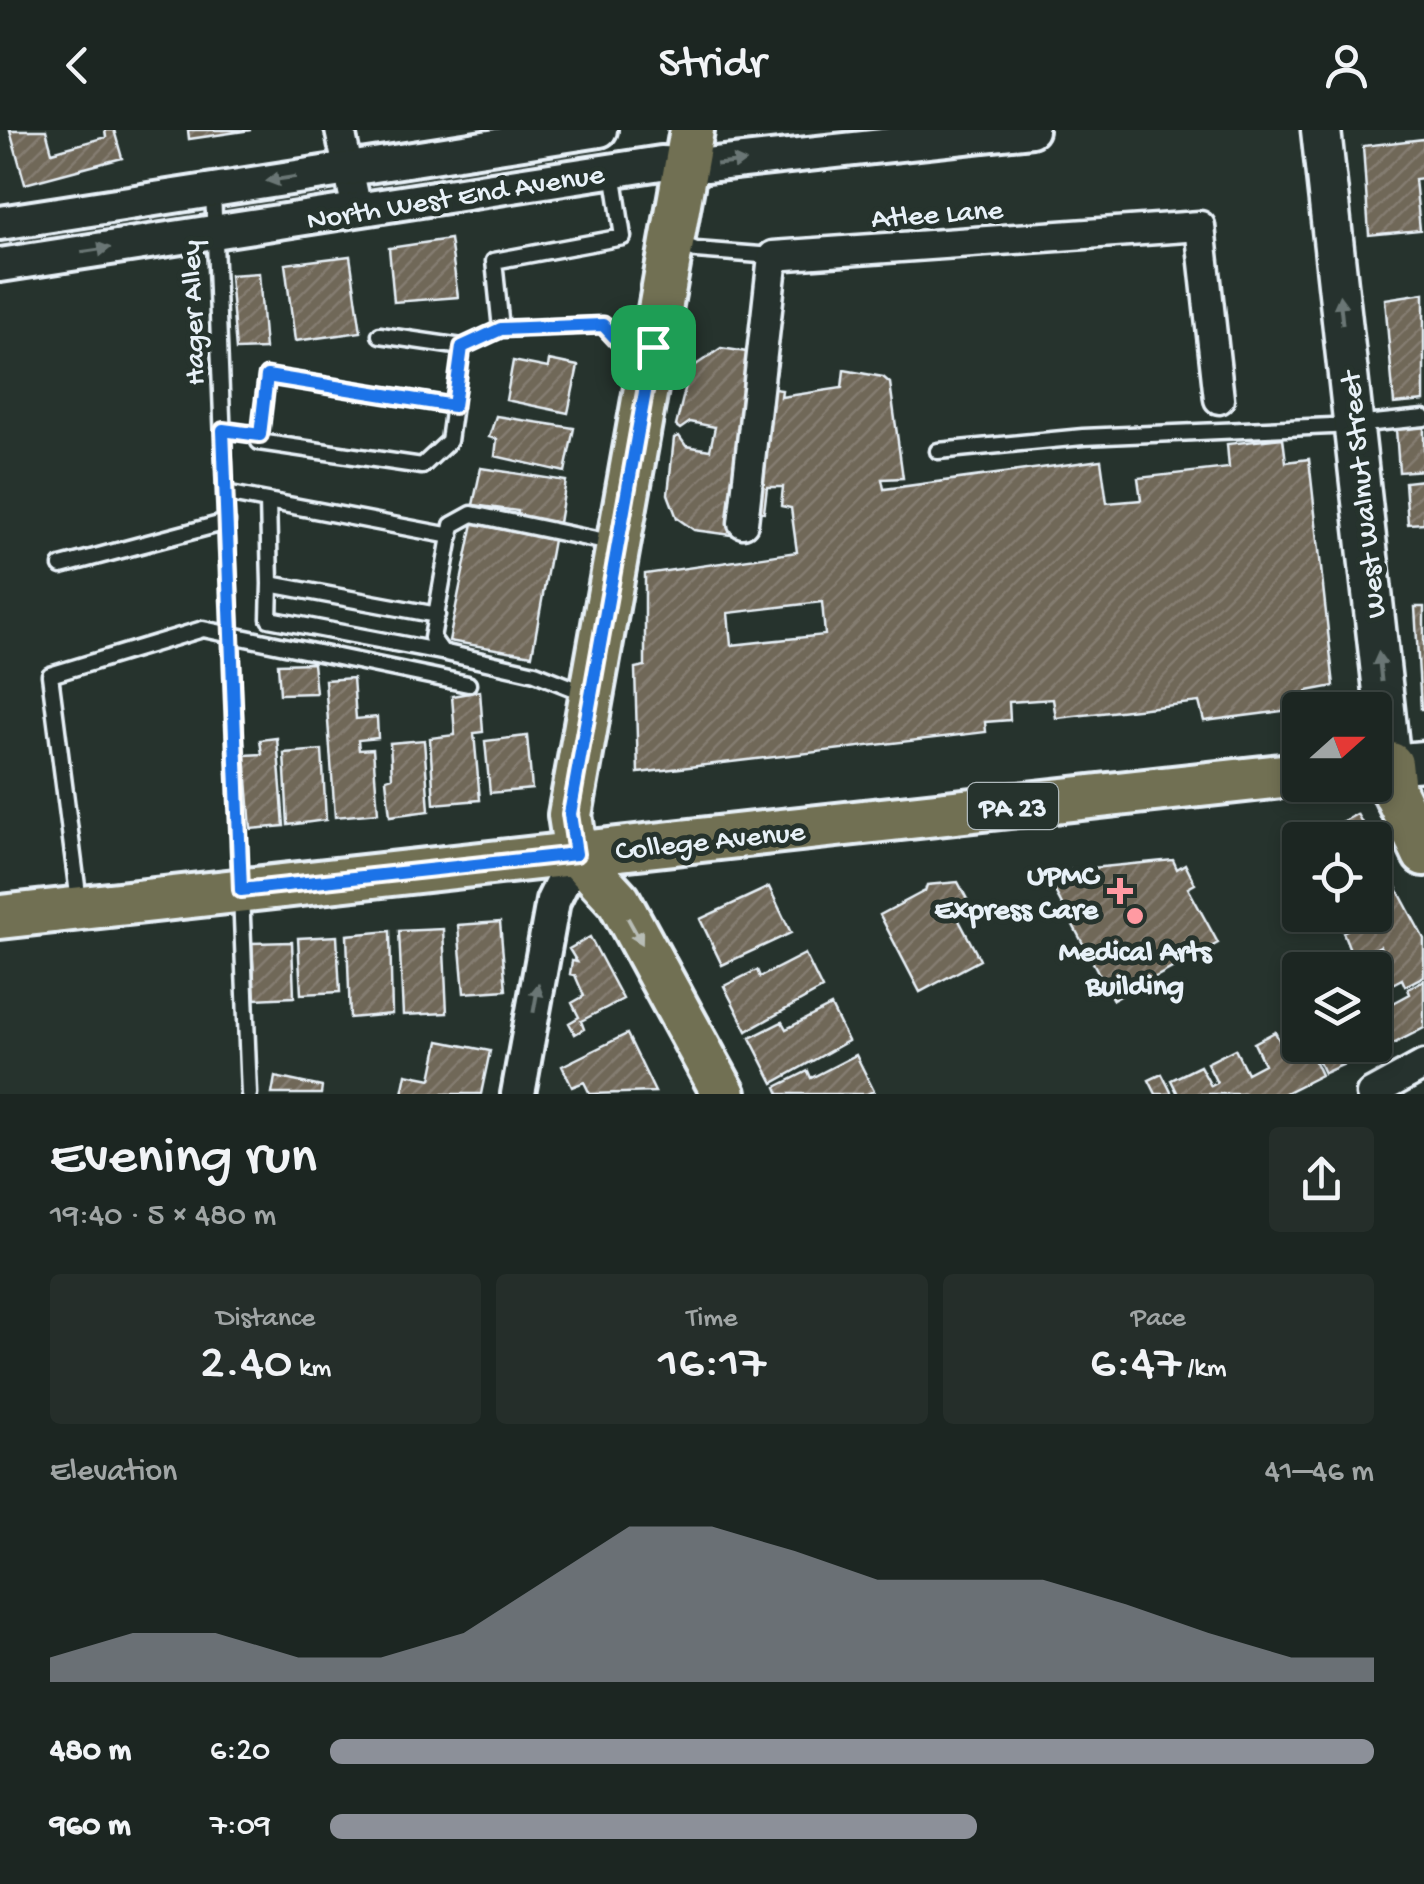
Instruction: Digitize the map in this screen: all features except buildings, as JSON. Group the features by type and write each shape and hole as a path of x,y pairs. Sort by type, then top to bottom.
{"main road":[{"name":"West Walnut Street","path":"1322,130 1397,764 1394,791 1424,854"},
{"path":"689,147 570,814 576,854 619,901 724,1094"},
{"name":"College Avenue","path":"0,917 1282,776"}],"street":[{"path":"340,130 357,210"},
{"name":"North West End Avenue","path":"0,223 600,130"},
{"name":"North West End Avenue","path":"0,265 661,163 689,147 1030,130"},
{"name":"Atlee Lane","path":"773,256 1200,226 1219,399"},
{"path":"743,524 773,256"},
{"path":"518,1094 554,900 576,854"},
{"path":"1370,1094 1424,1065"}],"lane":[{"path":"501,329 494,261 623,237 613,170"},
{"name":"Hager Alley","path":"213,190 249,1094"},
{"path":"672,240 696,250 773,256"},
{"path":"380,335 462,347 501,329 603,325 617,340 653,347"},
{"path":"454,406 267,376 259,442 422,466 449,441 454,406 462,347"},
{"path":"938,451 1424,418"},
{"path":"223,430 260,435"},
{"path":"225,492 451,536"},
{"path":"268,501 269,619 535,672 589,694"},
{"path":"442,652 432,638 452,525 472,514 618,544"},
{"path":"61,566 226,522"},
{"path":"270,584 437,615"},
{"path":"80,908 50,675 203,629 231,638 468,684"}],"place":[{"name":"UPMC Express Care","path":"1120,891"},
{"name":"Medical Arts Building","path":"1135,916"}],"route":[{"path":"603,325 617,340 653,347 570,814 576,854 241,890 223,430 260,435 267,376 454,406 462,347 501,329 603,325"}]}
